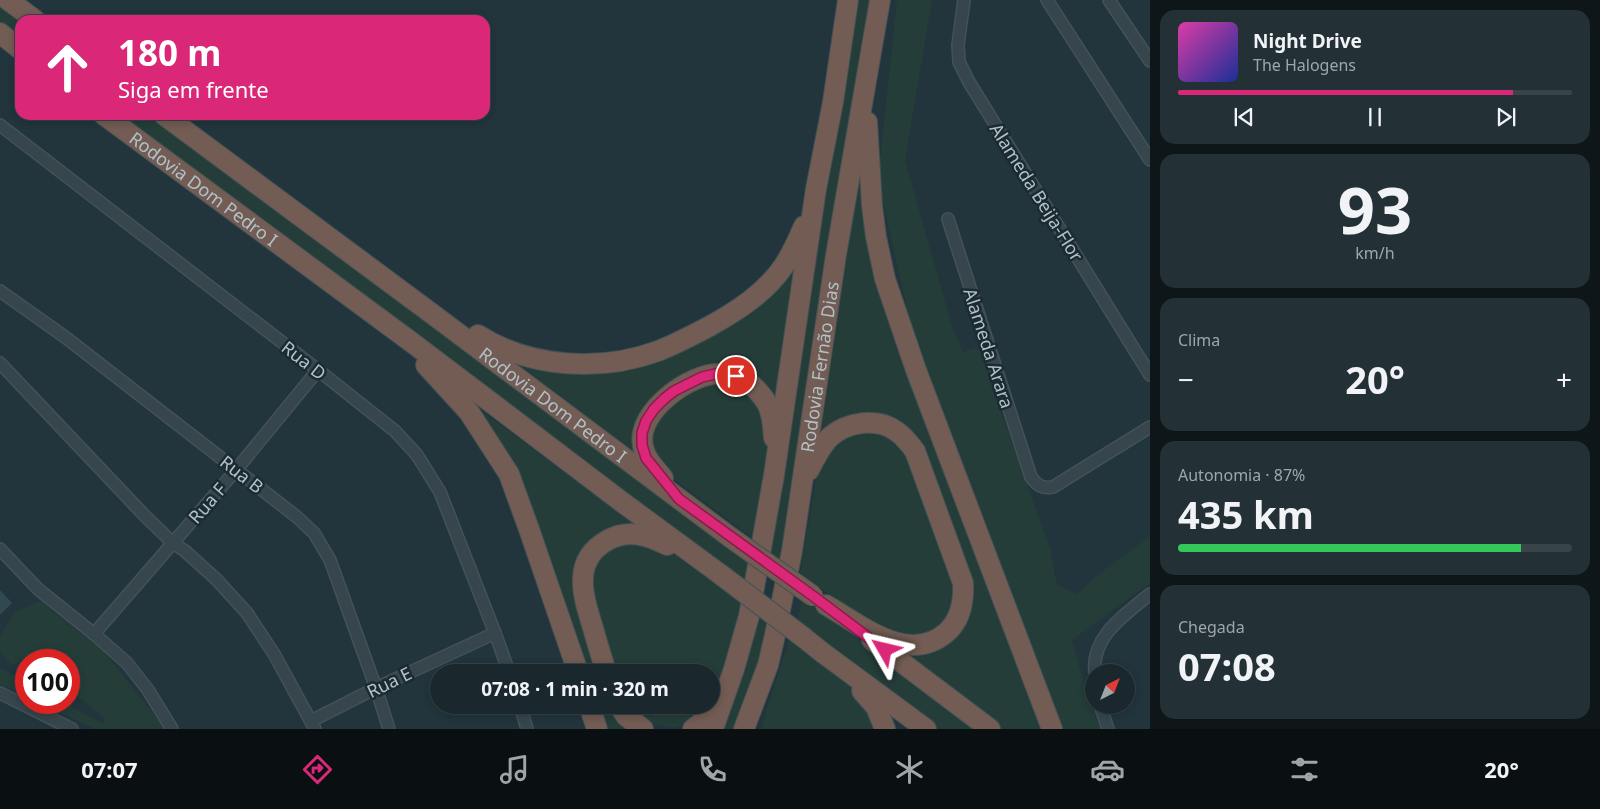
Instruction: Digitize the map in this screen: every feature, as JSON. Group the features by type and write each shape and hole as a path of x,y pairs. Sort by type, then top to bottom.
{"highway":[{"path":"8,0 28,15"},
{"name":"Rodovia Fernão Dias","path":"713,729 734,669 749,616 774,475 816,189 834,93 848,0"},
{"name":"Rodovia Fernão Dias","path":"744,729 768,665 792,551 804,481 823,341 880,0"},
{"path":"0,33 15,45"},
{"path":"866,84 872,206 884,279 916,370 1052,729"},
{"name":"Rodovia Dom Pedro I","path":"111,120 414,344 926,729"},
{"name":"Rodovia Dom Pedro I","path":"171,120 730,537 819,600 990,729"},
{"path":"436,316 466,326 493,344 507,350 545,360 593,364 632,358 657,351 720,321 759,294 783,268 793,251 816,189"},
{"path":"414,344 429,370 470,412 509,474 575,664"},
{"path":"679,499 646,458 642,445 642,433 646,421 664,399 674,391 702,377 720,373 736,376 751,385 764,397 770,411 774,443 774,475"},
{"path":"804,481 823,445 840,430 860,423 885,425 894,429 915,450 963,583 964,597 961,611 948,631 940,637 920,645 911,646 886,639 819,600"},
{"path":"604,664 584,601 582,586 582,573 596,548 607,540 619,535 632,533 646,535 715,570"},
{"path":"823,653 866,694 876,707 885,729"},
{"path":"755,729 768,665"},
{"path":"693,729 701,723 715,705 734,669"},
{"path":"592,714 597,729"},
{"path":"625,714 643,729"}],"street":[{"name":"Alameda Beija-Flor","path":"964,0 958,45 960,62 966,75 1150,375"},
{"path":"1048,0 1150,160"},
{"path":"1109,0 1147,56"},
{"path":"1147,56 1150,41"},
{"name":"Rua D","path":"0,125 318,370 395,431 417,454 440,492 506,664"},
{"name":"Alameda Arara","path":"948,219 1031,477 1040,487 1053,487 1150,427"},
{"name":"Rua B","path":"0,291 65,338 297,517 314,533 330,560 389,729"},
{"path":"0,363 145,516 173,543 185,551 217,580 247,613 274,654 313,725"},
{"name":"Rua F","path":"94,634 236,470 318,370"},
{"path":"0,549 38,588 127,664 148,690 172,729"},
{"path":"1094,664 1103,638 1116,622 1150,594"},
{"name":"Rua E","path":"313,725 376,688 495,633"},
{"path":"0,693 72,729"},
{"path":"523,714 527,729"},
{"path":"1103,714 1108,729"}],"green space":[{"path":"0,0 15,15 15,36 0,24"},
{"path":"854,0 872,0 785,563 770,551"},
{"path":"897,0 932,0 905,160 954,333 963,352 978,347 1050,548 1057,585 1077,594 1100,573 1150,536 1150,583 1072,640 1085,686 1085,714 1095,714 1100,729 1058,729 915,344 878,180"},
{"path":"121,120 164,120 755,561 749,586"},
{"path":"859,177 864,177 872,237 1047,729 1000,729 903,652 969,604 895,424 820,435"},
{"path":"800,250 777,414 764,387 680,379 639,455 503,353 530,362 679,346"},
{"path":"728,381 760,399 768,445 757,541 658,465 647,432 684,391"},
{"path":"477,408 640,527 585,557 602,664 583,664"},
{"path":"867,426 900,441 957,584 948,621 916,640 874,627 800,573 819,462 826,449"},
{"path":"616,544 655,544 679,557 745,605 720,680 720,664 613,664 597,617 592,587 592,574 596,563"},
{"path":"802,597 978,729 939,729 797,621"},
{"path":"40,601 104,652 166,729 95,729 63,714 80,714 80,711 104,724 105,719 80,698 80,649 15,649 15,665 13,666 0,652 0,636 14,613"},
{"path":"757,615 772,626 737,729 719,729"},
{"path":"790,638 862,697 879,729 762,729"},
{"path":"0,667 15,676 15,691 0,684"},
{"path":"600,714 621,714 633,729 605,729"},
{"path":"638,714 700,714 691,724 672,728 649,723"}],"building":[{"path":"0,590 12,603 0,615"}],"route":[{"path":"736,376 720,373 702,377 674,391 664,399 646,421 642,433 642,445 646,458 679,499 885,650"}]}
